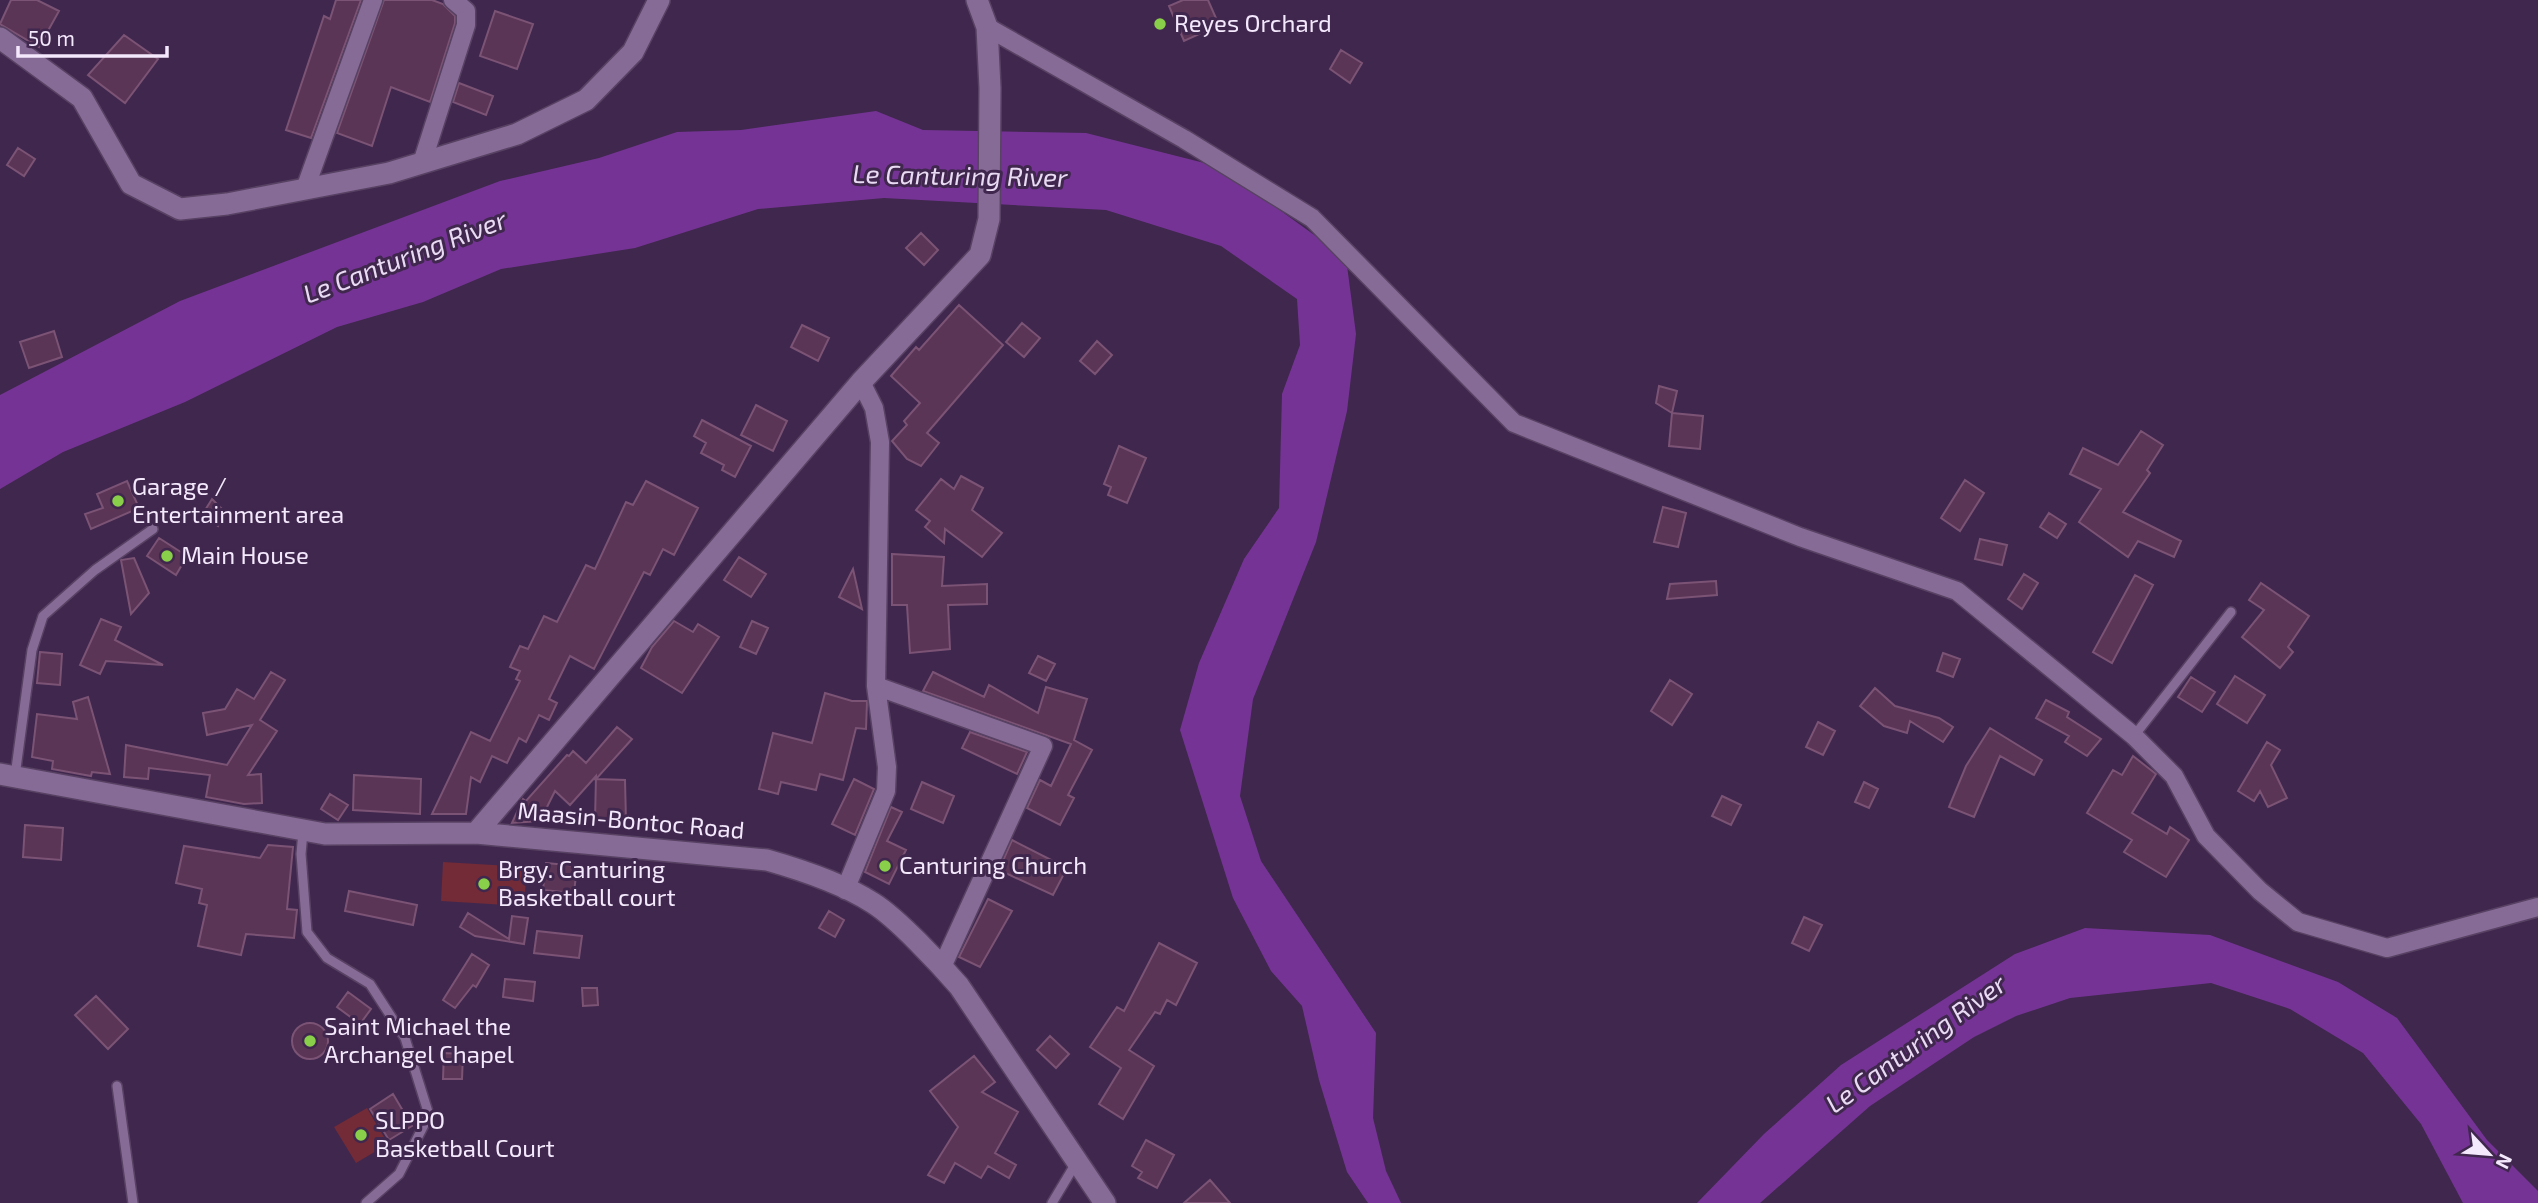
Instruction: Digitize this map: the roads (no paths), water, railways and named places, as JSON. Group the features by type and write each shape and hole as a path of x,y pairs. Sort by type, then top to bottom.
{"street":[{"path":"305,189 373,0"},
{"path":"422,163 466,25 466,11 453,0"},
{"path":"0,38 82,97 131,184 180,209 389,173 517,134 586,100 633,52 659,0"},
{"path":"476,833 861,382 980,255 989,219 990,88 987,27 978,0"},
{"path":"987,27 1184,139 1312,218 1514,423 1800,537 1957,592 2134,736 2174,776 2206,836 2260,891 2298,922 2387,948 2538,907"},
{"path":"845,890 886,792 887,767 876,686 880,442 874,408 861,382"},
{"path":"876,686 1042,747 942,967"},
{"name":"Maasin-Bontoc Road","path":"8,776 325,834 476,833 767,860 845,890 874,903 959,986 1076,1164 1105,1203"}],"lane":[{"path":"8,776 33,650 43,616 95,570 153,529"},
{"path":"2134,736 2231,612"},
{"path":"303,830 301,854 306,932 327,958 370,984 405,1038 429,1115 400,1174 366,1203"},
{"path":"117,1086 133,1203"},
{"path":"1052,1203 1076,1164"}],"water":[{"name":"Le Canturing River","path":"876,111 923,130 1086,133 1220,167 1346,258 1356,334 1347,411 1316,542 1253,699 1240,796 1261,861 1376,1033 1373,1118 1386,1171 1401,1203 1368,1203 1347,1172 1319,1080 1302,1006 1271,971 1233,898 1180,730 1199,663 1244,559 1279,508 1282,394 1300,345 1297,299 1221,246 1106,210 884,198 758,209 635,248 501,269 423,302 337,327 185,402 63,452 0,489 0,395 180,301 500,181 599,158 677,132 741,130"},
{"name":"Le Canturing River","path":"2085,928 2210,935 2338,982 2397,1018 2487,1140 2538,1191 2538,1203 2463,1203 2421,1124 2363,1053 2290,1009 2211,983 2070,998 2016,1016 1974,1037 1870,1106 1760,1203 1697,1203 1764,1134 1841,1065 2015,954"}],"place":[{"name":"Reyes Orchard","path":"1160,24"},
{"name":"Garage / Entertainment area","path":"118,501"},
{"name":"Main House","path":"167,556"},
{"name":"Canturing Church","path":"885,866"},
{"name":"Brgy. Canturing Basketball court","path":"484,884"},
{"name":"Saint Michael the Archangel Chapel","path":"310,1041"},
{"name":"SLPPO Basketball Court","path":"361,1135"}]}
